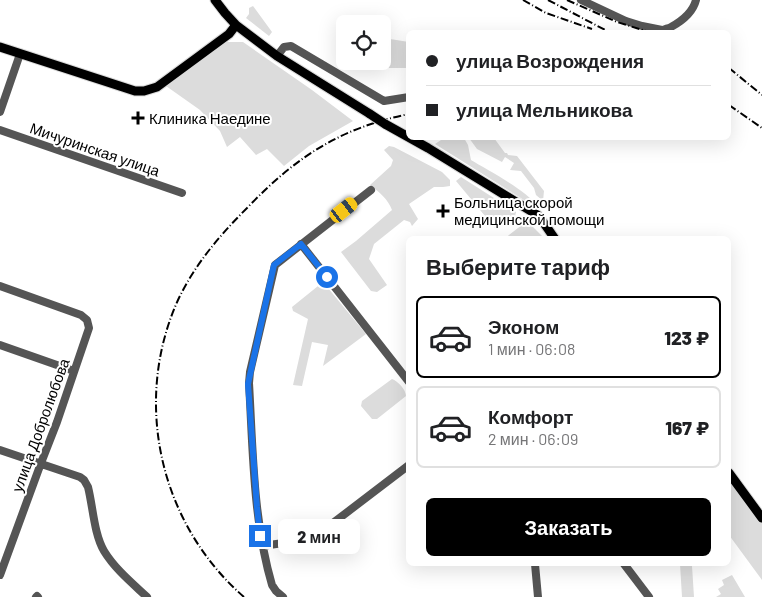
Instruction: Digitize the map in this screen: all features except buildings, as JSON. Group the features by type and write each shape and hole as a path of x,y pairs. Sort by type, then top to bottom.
{"main road":[{"path":"215,0 236,25 277,56 406,136"},
{"path":"0,47 135,91 144,91 157,87 229,34 236,25"},
{"path":"414,140 539,216 553,236"},
{"path":"731,476 762,518"}],"street":[{"path":"581,0 626,21 656,30"},
{"path":"663,30 683,19 694,7 696,0"},
{"path":"277,56 284,47 291,46 384,102 406,98"},
{"path":"0,112 20,54"},
{"name":"Мичуринская улица","path":"0,130 182,193"},
{"path":"283,597 272,585 262,546 257,507 248,384 274,265 371,190"},
{"path":"301,244 406,378"},
{"name":"улица Добролюбова","path":"0,286 81,314 87,320 89,328 57,422 0,575"},
{"path":"0,345 74,371"},
{"path":"0,450 41,463 84,480 88,487 98,535 104,551 122,574 147,597"},
{"path":"262,546 312,540 406,467"},
{"path":"536,566 538,597"},
{"path":"626,566 649,597"}],"shaded area":[{"path":"253,6 272,32 269,36 246,18 249,14 249,8"},
{"path":"391,39 406,42 406,68 391,68"},
{"path":"225,42 243,42 353,121 309,146 284,166 267,149 256,155 240,137 227,147 220,131 200,110 166,86"},
{"path":"441,140 465,140 471,160 516,187 536,205 532,205 435,144"},
{"path":"470,140 495,140 505,153 517,156 544,191 543,201 536,195 534,188 521,171 510,170 514,163 505,157 502,162 477,149"},
{"path":"389,146 442,172 450,180 450,186 434,187 409,204 418,219 412,226 410,222 404,220 374,244 369,259 387,285 377,292 371,291 341,252 392,210 386,199 370,185 391,166 393,160 384,150"},
{"path":"461,177 516,212 514,222 509,224 504,221 495,228 456,181"},
{"path":"527,221 542,236 508,236"},
{"path":"323,282 366,334 323,366 328,345 312,342 302,386 293,385 308,319 293,311 292,307"},
{"path":"392,379 401,386 406,396 377,419 372,419 361,406 362,401"},
{"path":"731,481 762,522 762,580 731,538"},
{"path":"680,566 692,566 694,597 682,597"},
{"path":"732,575 745,597 716,597 721,594 718,589 724,585 722,580"}],"railway":[{"path":"523,0 546,13 592,29"},
{"path":"548,0 605,30"},
{"path":"567,0 617,22 643,30"},
{"path":"731,70 762,95"},
{"path":"731,106 762,128"},
{"path":"244,597 215,567 192,534 174,498 162,459 157,420 157,379 164,339 178,300 200,262 228,228 266,189 302,159 340,136 361,127 406,115"}],"place":[{"name":"Клиника Наедине","path":"138,118"},
{"name":"Больница скорой медицинской помощи","path":"443,211"}],"route":[{"path":"260,536 248,384 274,265 301,244 327,277"}]}
